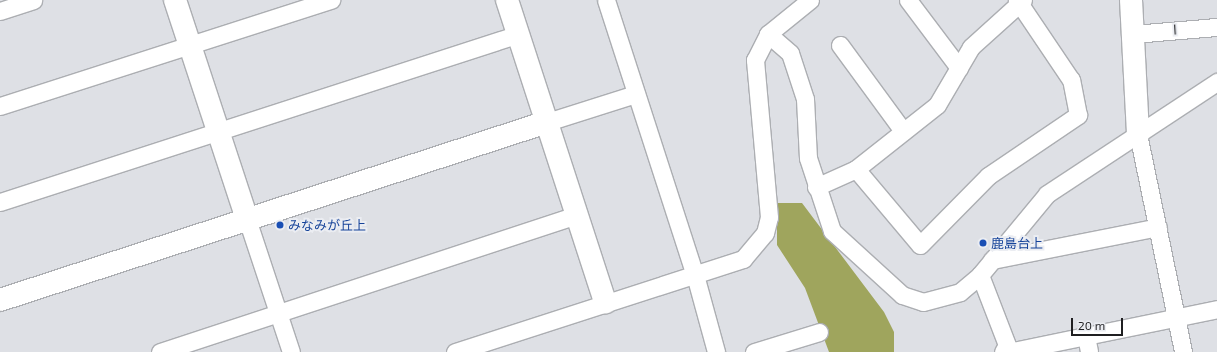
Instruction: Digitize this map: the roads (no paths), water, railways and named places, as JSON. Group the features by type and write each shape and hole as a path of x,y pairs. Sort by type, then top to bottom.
{"street":[{"path":"0,11 33,0"},
{"path":"175,0 291,352"},
{"path":"0,106 332,0"},
{"path":"507,0 578,214 605,302"},
{"path":"606,0 695,275 716,352"},
{"path":"455,352 605,302 743,259 765,233 769,216 755,60 768,34 810,0"},
{"path":"908,0 959,68"},
{"path":"1131,0 1138,134 1183,352"},
{"path":"816,187 856,169 937,105 971,47 1020,1 1071,80 1078,115 988,176 920,245 856,169"},
{"name":"I","path":"1133,34 1217,27"},
{"path":"0,202 519,34"},
{"path":"768,34 790,53 805,99 808,158 816,187 832,231 902,295 924,302 946,298 960,292 980,275 1047,194 1217,82"},
{"path":"840,45 904,131"},
{"path":"0,300 636,94"},
{"path":"160,352 279,314 578,214"},
{"path":"992,260 1158,227"},
{"path":"980,275 1007,345 1003,352"},
{"path":"1008,352 1088,344 1176,318 1217,309"},
{"path":"754,352 819,332"}],"place":[{"name":"みなみが丘上","path":"280,225"},
{"name":"鹿島台上","path":"983,243"}]}
